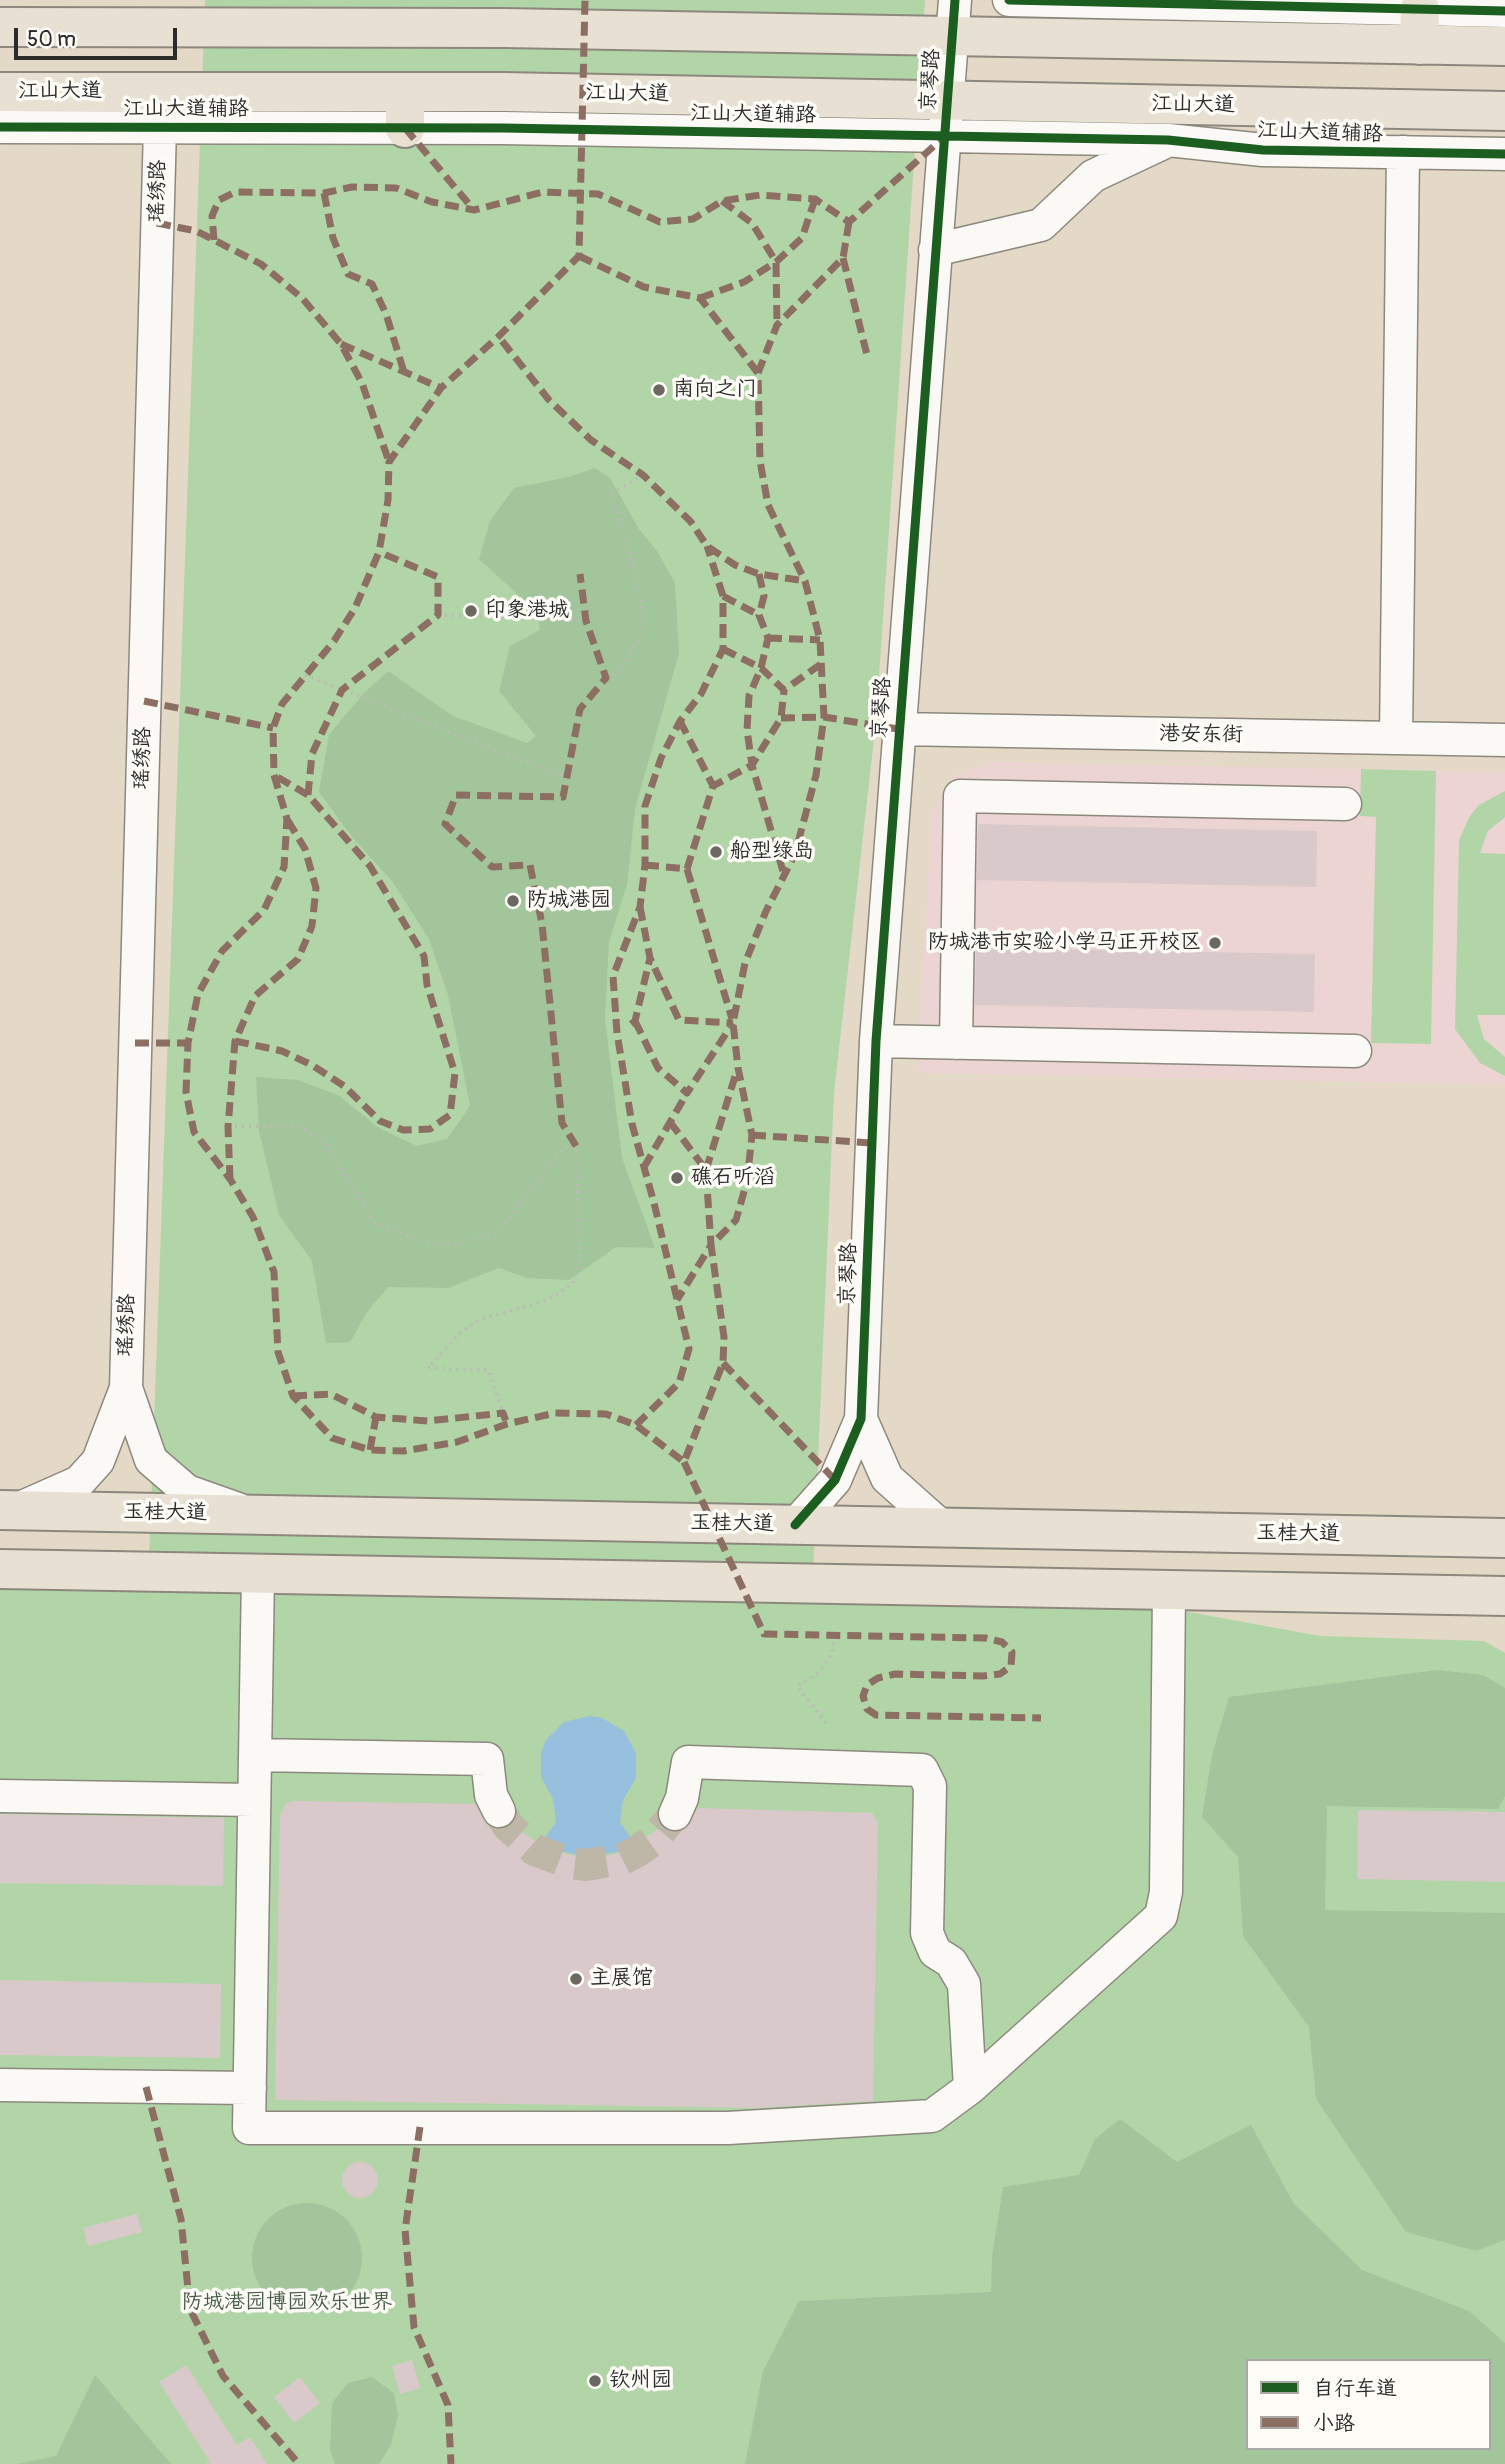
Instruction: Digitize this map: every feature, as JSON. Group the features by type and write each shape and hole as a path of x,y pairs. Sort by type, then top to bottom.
{"main road":[{"path":"0,27 504,28 954,18 1419,27 1505,46"},
{"name":"江山大道","path":"0,92 405,110 946,118 1262,106 1505,111"},
{"name":"玉桂大道","path":"7,1511 1505,1538"},
{"path":"257,1515 258,1573"},
{"path":"1169,1590 1170,1532"},
{"path":"0,1569 1505,1596"}],"street":[{"path":"1009,0 1419,27 1505,11"},
{"name":"京琴路","path":"861,1419 876,1041 954,18"},
{"path":"936,250 1041,225 1093,176 1168,140 1262,106"},
{"name":"江山大道辅路","path":"0,127 160,127 405,110"},
{"name":"江山大道辅路","path":"946,118 1263,150 1505,154"},
{"name":"瑶绣路","path":"126,1388 160,127"},
{"path":"1396,738 1403,152"},
{"name":"港安东街","path":"898,729 1505,740"},
{"path":"956,1043 960,796 1345,804"},
{"path":"876,1041 1355,1051"},
{"path":"7,1511 79,1482 98,1461 126,1388"},
{"path":"126,1388 151,1460 187,1491 257,1515"},
{"path":"794,1525 835,1480 861,1419"},
{"path":"861,1419 887,1478 942,1527"},
{"path":"258,1573 249,2128 742,2127 933,2116 970,2088 1161,1916 1166,1892 1169,1590"},
{"path":"255,1755 487,1759 492,1795 499,1811"},
{"path":"675,1814 687,1780 688,1762 922,1770 930,1787 927,1933 935,1952 951,1962 964,1984 970,2088"},
{"path":"0,1796 254,1800"},
{"path":"0,2085 250,2088"}],"path":[{"path":"607,678 622,670 639,636 643,612 631,556 612,493 643,475"},
{"path":"438,615 586,621"},
{"path":"304,676 567,778"},
{"path":"228,1127 295,1125 324,1140 375,1223 427,1242 456,1245 499,1231 563,1148 576,1146 581,1258 573,1283 548,1300 479,1320 459,1334 428,1368 488,1370 503,1413"},
{"path":"826,1723 797,1686 817,1674 832,1654 834,1634"}],"shaded area":[{"name":"防城港市实验小学马正开校区","path":"992,762 1505,772 1505,1085 917,1073 932,813 954,775"}],"green space":[{"name":"防城港园博园欢乐世界","path":"205,0 925,0 876,721 834,1093 812,1598 1145,1604 1320,1636 1484,1641 1505,1653 1505,2464 0,2464 0,1590 148,1590"},
{"path":"595,468 610,478 639,529 657,551 675,583 679,653 635,809 627,885 609,942 605,1019 622,1158 655,1248 616,1247 569,1280 527,1278 499,1268 448,1288 388,1287 367,1312 350,1342 326,1343 312,1261 279,1215 259,1131 256,1077 298,1080 338,1095 379,1128 417,1146 447,1139 470,1106 448,995 429,939 392,881 353,838 319,792 329,735 362,695 388,671 453,716 527,743 536,736 499,691 510,646 540,630 537,612 479,559 490,521 514,488 568,477"},
{"path":"1361,769 1436,771 1431,1044 1371,1043 1376,817 1360,816"},
{"path":"1505,791 1505,817 1488,831 1480,853 1505,854 1505,1015 1477,1015 1484,1039 1505,1057 1505,1076 1480,1063 1455,1029 1459,840 1470,816 1479,805"},
{"path":"1437,1670 1483,1675 1505,1688 1505,1796 1498,1809 1327,1806 1325,1910 1505,1913 1505,2240 1476,2251 1406,2232 1316,2099 1309,2027 1243,1936 1238,1857 1202,1817 1212,1755 1229,1697"},
{"path":"1120,2119 1177,2162 1251,2125 1294,2204 1362,2270 1469,2311 1505,2343 1505,2464 745,2464 763,2371 799,2301 991,2292 992,2256 1003,2187 1079,2175 1095,2139"},
{"name":"防城港园博园欢乐世界","path":"307,2203 328,2207 346,2219 358,2237 362,2258 358,2279 346,2297 328,2309 307,2313 286,2309 268,2297 256,2279 252,2258 256,2237 268,2219 286,2207"},
{"path":"95,2375 171,2464 16,2464 56,2456"},
{"path":"372,2377 394,2393 398,2415 391,2445 379,2464 335,2464 330,2450 332,2403 348,2383"}],"water":[{"path":"589,1716 602,1718 624,1731 636,1753 636,1778 623,1800 620,1823 631,1838 638,1842 622,1851 587,1857 551,1849 536,1840 545,1838 556,1822 553,1799 541,1777 541,1752 546,1740 564,1722"}],"building":[{"path":"978,824 1317,831 1316,887 977,880"},
{"path":"976,948 1315,954 1314,1012 975,1005"},
{"name":"主展馆","path":"286,1803 475,1804 489,1827 499,1829 511,1824 548,1850 581,1857 612,1855 627,1850 662,1826 676,1832 685,1829 698,1808 872,1813 878,1823 873,2101 755,2108 275,2100 280,1815"},
{"path":"1358,1810 1505,1812 1505,1882 1357,1879"},
{"path":"0,1814 224,1818 223,1886 0,1883"},
{"path":"0,1980 221,1984 220,2058 0,2055"},
{"path":"360,2162 373,2167 378,2180 373,2193 360,2198 347,2193 342,2180 347,2167"},
{"path":"137,2214 142,2232 88,2246 83,2228"},
{"path":"412,2360 420,2388 400,2394 392,2366"},
{"path":"186,2365 237,2445 250,2437 267,2464 206,2464 210,2462 159,2382"},
{"path":"300,2377 320,2403 294,2423 274,2397"}],"tunnel":[{"path":"499,1811 508,1826 535,1850 569,1863 586,1865 622,1859 638,1851 652,1841 675,1814"}],"marked path":[{"path":"579,256 644,287 700,298 758,373 760,461 768,505 805,581 820,640 824,717 816,775 795,854 766,911 745,963 733,1023 738,1068 752,1135 747,1181 736,1220 711,1245 724,1337 723,1363 684,1462 636,1425 606,1414 555,1413 507,1424 457,1442 404,1451 370,1450 332,1438 293,1396 278,1352 274,1272 253,1217 230,1179 194,1132 186,1092 188,1043 198,994 222,951 264,910 284,867 287,819 274,775 273,728 282,704 334,641 355,608 379,552 388,500 389,462 441,388 498,337 579,256 585,0"},
{"path":"405,128 474,210"},
{"path":"214,240 212,216 219,200 235,192 324,193 352,187 396,188 432,202 474,210 543,192 598,194 660,222 693,219 722,201 760,195 815,199 849,222 944,137"},
{"path":"324,193 333,238 348,274 372,284 386,314 404,372"},
{"path":"700,298 744,282 776,262 802,238 815,199"},
{"path":"722,201 752,223 776,262 777,325"},
{"path":"758,373 777,325 843,258 849,222"},
{"path":"157,223 196,231 261,264 302,298 341,344 362,383 389,462"},
{"path":"843,258 867,355"},
{"path":"502,341 549,400 591,440 643,475 691,522 707,546 735,565 759,574 805,581"},
{"path":"341,344 441,388"},
{"path":"636,1425 679,1383 689,1349 632,1124 617,1033 613,976 640,907 645,865 645,806 661,758 680,721 701,694 723,649 723,596 707,546"},
{"path":"308,795 312,754 342,690 438,615 438,577 379,552"},
{"path":"576,1146 562,1123 542,924 530,865 492,867 445,824 456,795 563,797 580,709 606,678 586,621 580,574"},
{"path":"759,574 764,596 759,615 768,638 761,668 749,696 747,730 752,765 784,875"},
{"path":"723,596 759,615"},
{"path":"768,638 820,640"},
{"path":"723,649 761,668 784,690 821,664"},
{"path":"645,865 687,869 713,786 752,765 781,718 784,690"},
{"path":"144,701 273,728"},
{"path":"781,718 824,717 898,729"},
{"path":"680,721 713,786"},
{"path":"235,1041 282,1051 312,1065 344,1086 380,1121 403,1130 430,1129 450,1115 455,1073 427,985 424,956 370,866 308,795 274,775"},
{"path":"230,1179 228,1127 235,1041 255,996 298,959 312,926 316,888 305,849 287,819"},
{"path":"687,869 732,1019"},
{"path":"640,907 650,958 679,1020 733,1023"},
{"path":"631,1024 635,1021 650,958"},
{"path":"635,1021 658,1068 687,1093 733,1023"},
{"path":"135,1043 188,1043"},
{"path":"706,1170 737,1070"},
{"path":"644,1167 687,1093"},
{"path":"670,1122 706,1170 711,1245 677,1300"},
{"path":"752,1135 872,1143"},
{"path":"723,1363 835,1480"},
{"path":"293,1396 331,1394 376,1417 428,1421 503,1413 507,1424"},
{"path":"370,1450 376,1417"},
{"path":"684,1462 764,1634 985,1638 1002,1642 1012,1652 1011,1666 1000,1674 895,1674 878,1678 867,1685 863,1696 867,1709 876,1715 1041,1718"},
{"path":"146,2087 181,2219 190,2309 223,2376 299,2464"},
{"path":"420,2127 405,2230 414,2327 448,2405 451,2464"}],"cycle path":[{"path":"795,1525 835,1480 861,1419 876,1041 955,0"},
{"path":"1009,0 1505,11"},
{"path":"0,127 503,128 1168,140 1263,150 1505,154"}],"place":[{"name":"南向之门","path":"659,390"},
{"name":"印象港城","path":"471,611"},
{"name":"船型绿岛","path":"716,852"},
{"name":"防城港园","path":"513,901"},
{"name":"防城港市实验小学马正开校区","path":"1215,943"},
{"name":"礁石听滔","path":"677,1178"},
{"name":"主展馆","path":"576,1979"},
{"name":"钦州园","path":"595,2381"}]}
